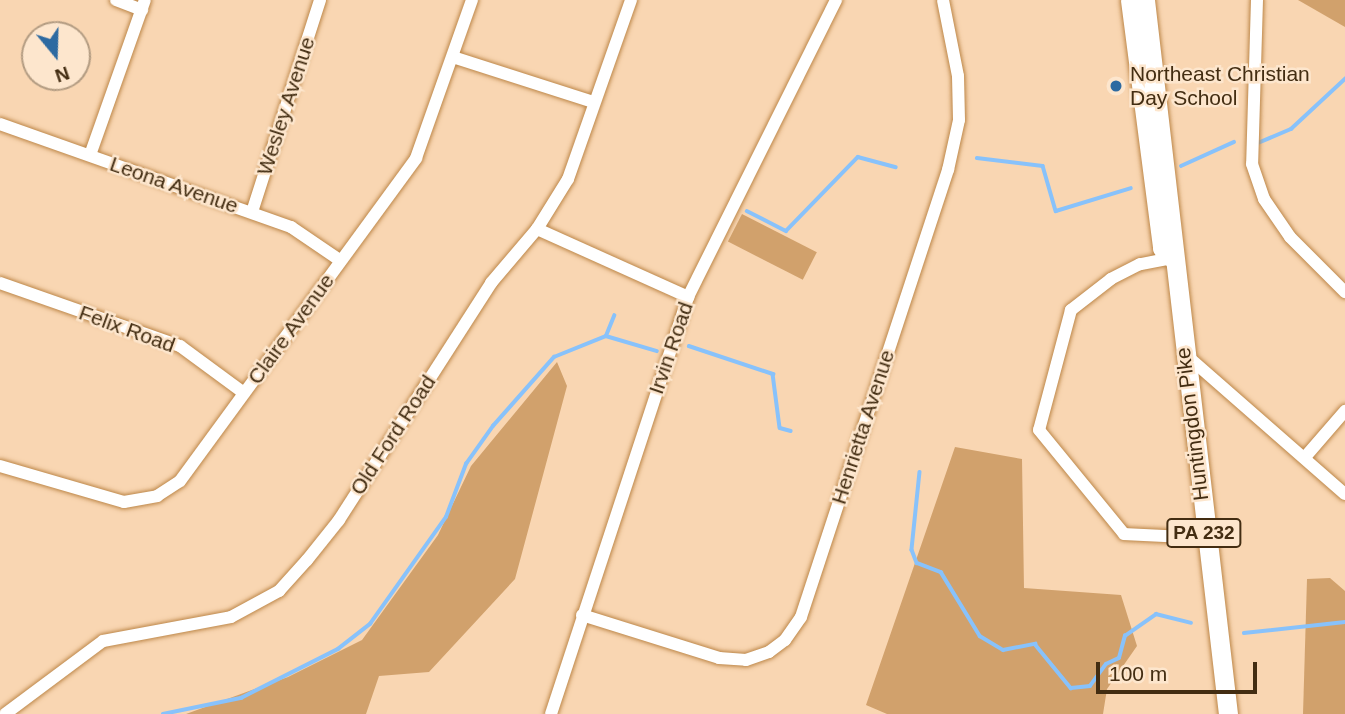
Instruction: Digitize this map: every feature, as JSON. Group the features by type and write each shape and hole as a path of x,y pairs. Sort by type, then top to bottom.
{"main road":[{"name":"Huntingdon Pike","path":"1130,0 1162,248 1172,258"},
{"name":"Huntingdon Pike","path":"1145,0 1176,243 1172,258 1228,714"}],"street":[{"path":"90,155 144,5 116,0"},
{"name":"Wesley Avenue","path":"252,212 320,0"},
{"name":"Claire Avenue","path":"0,466 32,472 112,500 149,498 180,481 415,158 472,0"},
{"name":"Old Ford Road","path":"5,714 103,641 231,617 279,591 339,520 491,283 537,229 568,178 631,0"},
{"name":"Irvin Road","path":"551,714 688,297 836,0"},
{"name":"Henrietta Avenue","path":"582,615 719,658 746,660 769,652 785,640 802,617 948,170 959,120 958,76 943,0"},
{"path":"1257,0 1252,164 1264,199 1290,237 1345,292"},
{"path":"453,57 593,102"},
{"name":"Leona Avenue","path":"0,124 291,227 341,261"},
{"path":"537,229 688,297"},
{"path":"1172,258 1140,264 1111,279 1071,310 1040,414 1039,430 1046,443 1124,534 1205,538"},
{"name":"Felix Road","path":"0,284 180,346 244,393"},
{"path":"1183,352 1306,456 1345,494"},
{"path":"1306,456 1345,411"}],"shaded area":[{"path":"1298,0 1345,0 1345,27"},
{"path":"742,214 817,252 803,280 728,242"},
{"path":"557,362 567,386 515,579 429,672 379,676 366,714 186,714 288,677 362,640 438,535 471,466"},
{"path":"955,447 1022,459 1024,588 1121,595 1137,646 1107,689 1103,714 887,714 866,705"},
{"path":"1330,578 1345,591 1345,714 1303,714 1307,579"}],"waterway":[{"path":"1258,143 1291,129 1345,79"},
{"path":"1181,166 1234,142"},
{"path":"747,211 786,231 858,157 896,167"},
{"path":"977,158 1043,166 1056,211 1131,188"},
{"path":"606,336 614,316"},
{"path":"163,714 241,698 338,649 370,624 446,517 466,464 493,426 554,357 606,336 657,351"},
{"path":"689,346 773,374 780,428 791,431"},
{"path":"920,472 912,550 917,563 941,572 980,636 1003,650 1035,644 1071,688 1090,686 1106,664 1119,658 1125,636 1156,614 1191,623"},
{"path":"1244,633 1345,622"}],"place":[{"name":"Northeast Christian Day School","path":"1116,86"}]}
